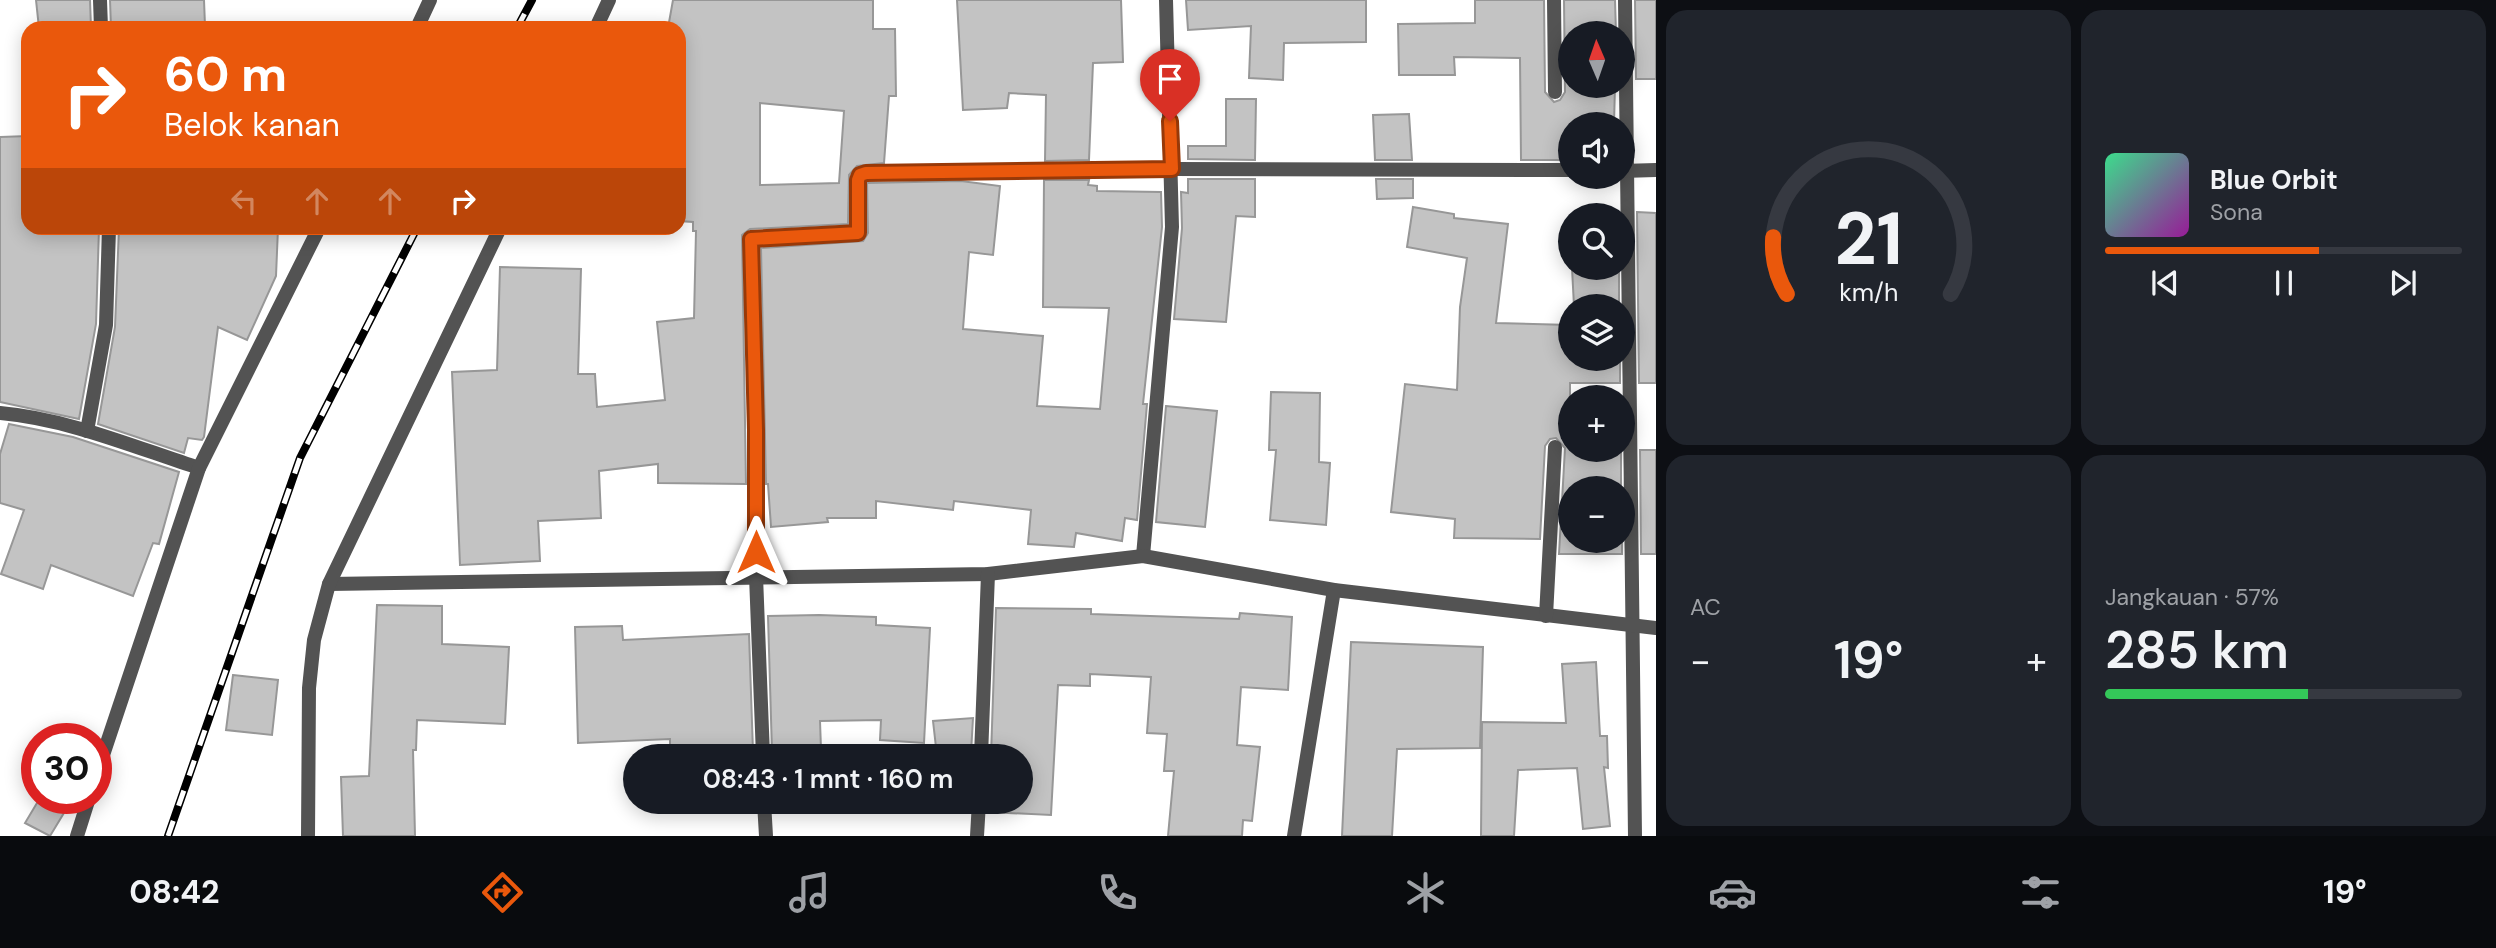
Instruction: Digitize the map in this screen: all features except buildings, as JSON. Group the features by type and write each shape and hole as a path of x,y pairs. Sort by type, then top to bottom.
{"street":[{"path":"100,0 101,21"},
{"path":"420,21 430,0"},
{"path":"599,21 609,0"},
{"path":"1143,556 1171,240 1172,169 1166,0"},
{"path":"1554,0 1555,92"},
{"path":"1624,112 1625,0"},
{"path":"762,744 755,576 756,430 751,239 858,233 858,180 860,175 866,173 1172,169 1558,170"},
{"path":"1635,171 1656,170"},
{"path":"1624,189 1635,836"},
{"path":"87,431 106,325 109,235"},
{"path":"112,728 199,468 315,235"},
{"path":"308,836 309,688 314,640 330,584 497,235"},
{"path":"0,413 35,417 87,431 199,468"},
{"path":"1546,616 1555,447"},
{"path":"330,584 988,574 1143,556 1334,590 1656,628"},
{"path":"981,744 988,574"},
{"path":"1294,836 1334,590"},
{"path":"78,836 84,814"},
{"path":"765,814 766,836"},
{"path":"977,836 978,814"}],"railway":[{"path":"521,21 532,0"},
{"path":"168,836 300,458 413,235"}],"route":[{"path":"756,552 751,239 858,233 858,180 860,175 866,173 1172,169 1170,121"}]}
